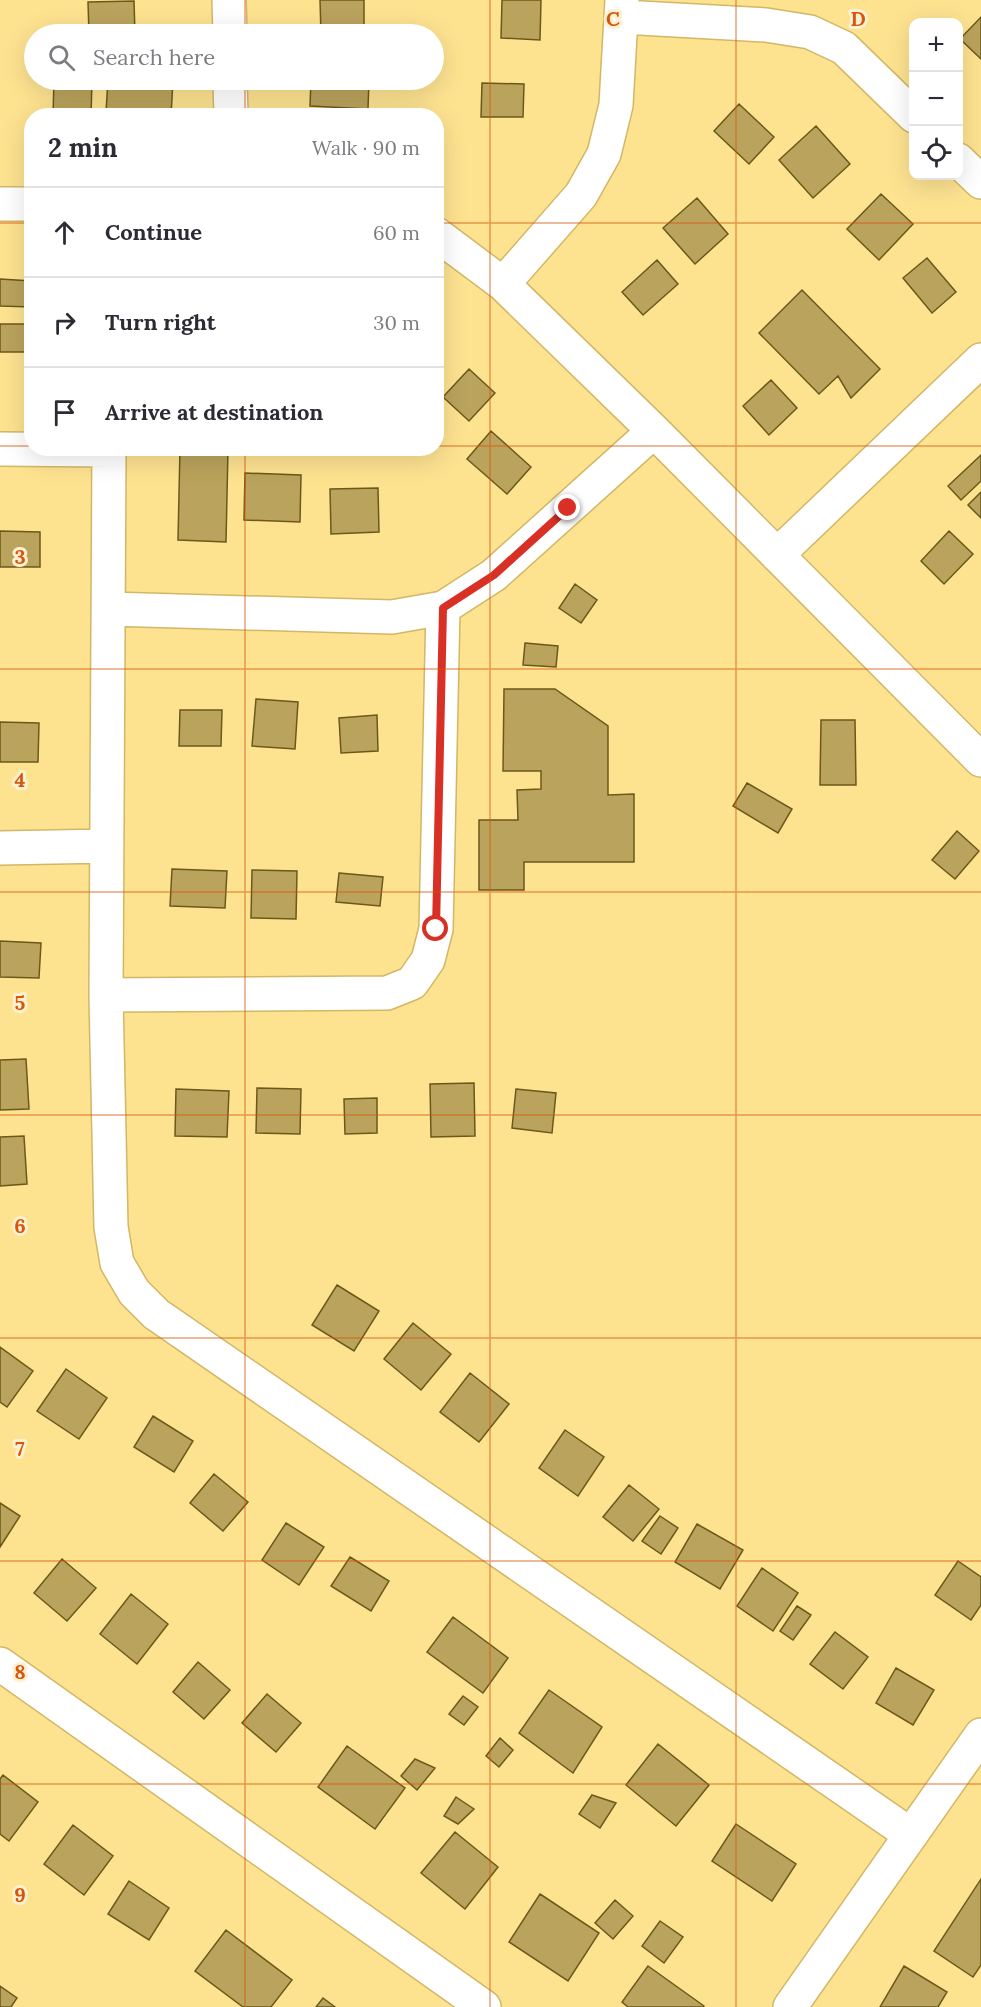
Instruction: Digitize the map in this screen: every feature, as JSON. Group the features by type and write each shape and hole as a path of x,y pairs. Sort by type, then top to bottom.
{"street":[{"path":"230,0 230,24"},
{"path":"502,284 581,195 604,154 616,105 622,9 810,32 844,48 909,111"},
{"path":"230,90 231,108"},
{"path":"963,165 981,182"},
{"path":"0,204 24,204"},
{"path":"444,240 502,284 654,431 981,760"},
{"path":"777,555 981,360"},
{"path":"109,609 392,617 443,608 494,575 654,431"},
{"path":"0,449 24,449"},
{"path":"110,456 106,995 111,1227 117,1263 134,1292 156,1314 911,1834"},
{"path":"106,995 387,993 412,983 428,960 436,929 443,608"},
{"path":"0,848 107,846"},
{"path":"0,1664 484,2007"},
{"path":"790,2007 981,1735"}],"building":[{"path":"320,0 364,0 364,24 321,24"},
{"path":"502,0 541,0 540,40 501,38"},
{"path":"134,1 135,24 89,24 88,2"},
{"path":"981,17 981,59 963,42 963,36"},
{"path":"482,83 524,84 523,117 481,117"},
{"path":"54,90 92,90 91,108 53,108"},
{"path":"107,90 172,90 171,108 106,108"},
{"path":"311,90 369,90 368,108 310,106"},
{"path":"739,104 774,137 749,164 714,131"},
{"path":"816,126 850,164 813,198 779,160"},
{"path":"881,194 913,224 879,260 847,229"},
{"path":"697,198 728,234 695,264 663,228"},
{"path":"927,258 956,292 932,313 903,278"},
{"path":"657,260 678,284 643,315 622,292"},
{"path":"0,279 24,280 24,307 0,306"},
{"path":"802,290 880,369 851,398 838,376 819,394 759,333"},
{"path":"0,324 24,324 24,352 0,352"},
{"path":"469,369 495,393 469,421 444,396"},
{"path":"771,380 797,408 769,435 743,406"},
{"path":"491,431 531,467 507,494 467,459"},
{"path":"981,455 981,481 961,500 948,486"},
{"path":"180,456 228,456 226,542 178,540"},
{"path":"245,473 301,475 300,522 244,520"},
{"path":"378,488 379,532 331,534 330,489"},
{"path":"981,492 981,518 968,505"},
{"path":"0,531 40,532 40,567 0,567"},
{"path":"949,531 973,554 944,584 921,561"},
{"path":"575,584 597,600 581,623 559,608"},
{"path":"525,643 558,646 556,667 523,665"},
{"path":"504,689 555,689 608,726 608,795 634,794 634,862 524,862 524,890 479,890 479,820 518,820 517,790 541,789 541,771 503,771"},
{"path":"256,699 298,702 295,749 252,746"},
{"path":"180,710 222,710 221,746 179,746"},
{"path":"377,715 378,751 341,753 339,718"},
{"path":"821,720 855,720 856,785 820,785"},
{"path":"0,722 39,723 38,762 0,762"},
{"path":"747,783 792,809 778,833 733,806"},
{"path":"957,831 979,851 955,879 932,860"},
{"path":"172,869 227,871 225,908 170,906"},
{"path":"252,870 297,871 296,919 251,918"},
{"path":"339,873 383,877 380,906 336,902"},
{"path":"0,941 41,943 39,978 0,977"},
{"path":"26,1059 29,1109 0,1110 0,1060"},
{"path":"474,1083 475,1136 431,1137 430,1084"},
{"path":"257,1088 301,1089 300,1134 256,1133"},
{"path":"176,1089 229,1091 227,1137 175,1136"},
{"path":"516,1089 556,1093 552,1133 512,1128"},
{"path":"377,1098 377,1133 345,1134 344,1099"},
{"path":"24,1136 27,1184 0,1186 0,1137"},
{"path":"337,1285 379,1311 354,1351 312,1325"},
{"path":"413,1323 451,1354 421,1390 384,1359"},
{"path":"0,1347 33,1371 7,1407 0,1402"},
{"path":"66,1369 107,1398 79,1439 37,1411"},
{"path":"470,1373 509,1404 479,1442 440,1412"},
{"path":"153,1416 193,1441 174,1472 134,1447"},
{"path":"565,1430 604,1457 578,1496 539,1468"},
{"path":"214,1474 248,1502 223,1531 190,1503"},
{"path":"629,1485 659,1509 633,1541 603,1517"},
{"path":"0,1503 20,1516 0,1547"},
{"path":"660,1516 678,1528 661,1554 642,1541"},
{"path":"286,1523 324,1547 299,1585 262,1560"},
{"path":"697,1524 743,1550 720,1589 675,1562"},
{"path":"350,1557 389,1581 371,1611 331,1586"},
{"path":"62,1559 96,1588 67,1621 34,1593"},
{"path":"958,1561 981,1577 981,1605 971,1620 935,1595"},
{"path":"762,1568 798,1593 773,1631 737,1606"},
{"path":"131,1594 168,1624 137,1664 100,1634"},
{"path":"797,1606 811,1615 793,1640 780,1631"},
{"path":"453,1617 508,1658 483,1693 427,1652"},
{"path":"835,1632 868,1657 843,1689 810,1664"},
{"path":"198,1662 230,1690 204,1719 173,1692"},
{"path":"896,1668 934,1690 913,1725 876,1703"},
{"path":"549,1690 602,1727 573,1773 519,1733"},
{"path":"267,1694 301,1723 276,1752 242,1723"},
{"path":"463,1696 478,1707 464,1725 449,1714"},
{"path":"500,1738 513,1750 499,1767 486,1756"},
{"path":"658,1744 709,1785 676,1826 626,1785"},
{"path":"347,1746 405,1788 375,1829 318,1787"},
{"path":"415,1759 435,1768 417,1790 401,1776"},
{"path":"3,1775 38,1802 9,1841 0,1834 0,1779"},
{"path":"592,1795 616,1803 600,1828 579,1814"},
{"path":"456,1797 474,1809 458,1824 444,1816"},
{"path":"736,1824 796,1864 772,1901 712,1861"},
{"path":"73,1825 113,1856 84,1895 44,1864"},
{"path":"455,1832 498,1867 465,1909 421,1873"},
{"path":"981,1879 981,1965 973,1977 934,1951"},
{"path":"129,1881 169,1908 149,1940 108,1914"},
{"path":"540,1894 599,1933 568,1981 509,1942"},
{"path":"615,1900 633,1916 613,1939 595,1923"},
{"path":"660,1921 683,1937 664,1963 642,1946"},
{"path":"226,1930 292,1980 271,2007 243,2007 195,1971"},
{"path":"648,1966 704,2006 628,2007 622,2002"},
{"path":"904,1966 947,1992 938,2007 880,2007"},
{"path":"0,1986 17,1998 11,2007 0,2007"},
{"path":"323,1998 335,2007 316,2007"}],"route":[{"path":"436,929 443,608 494,575 568,508"}]}
